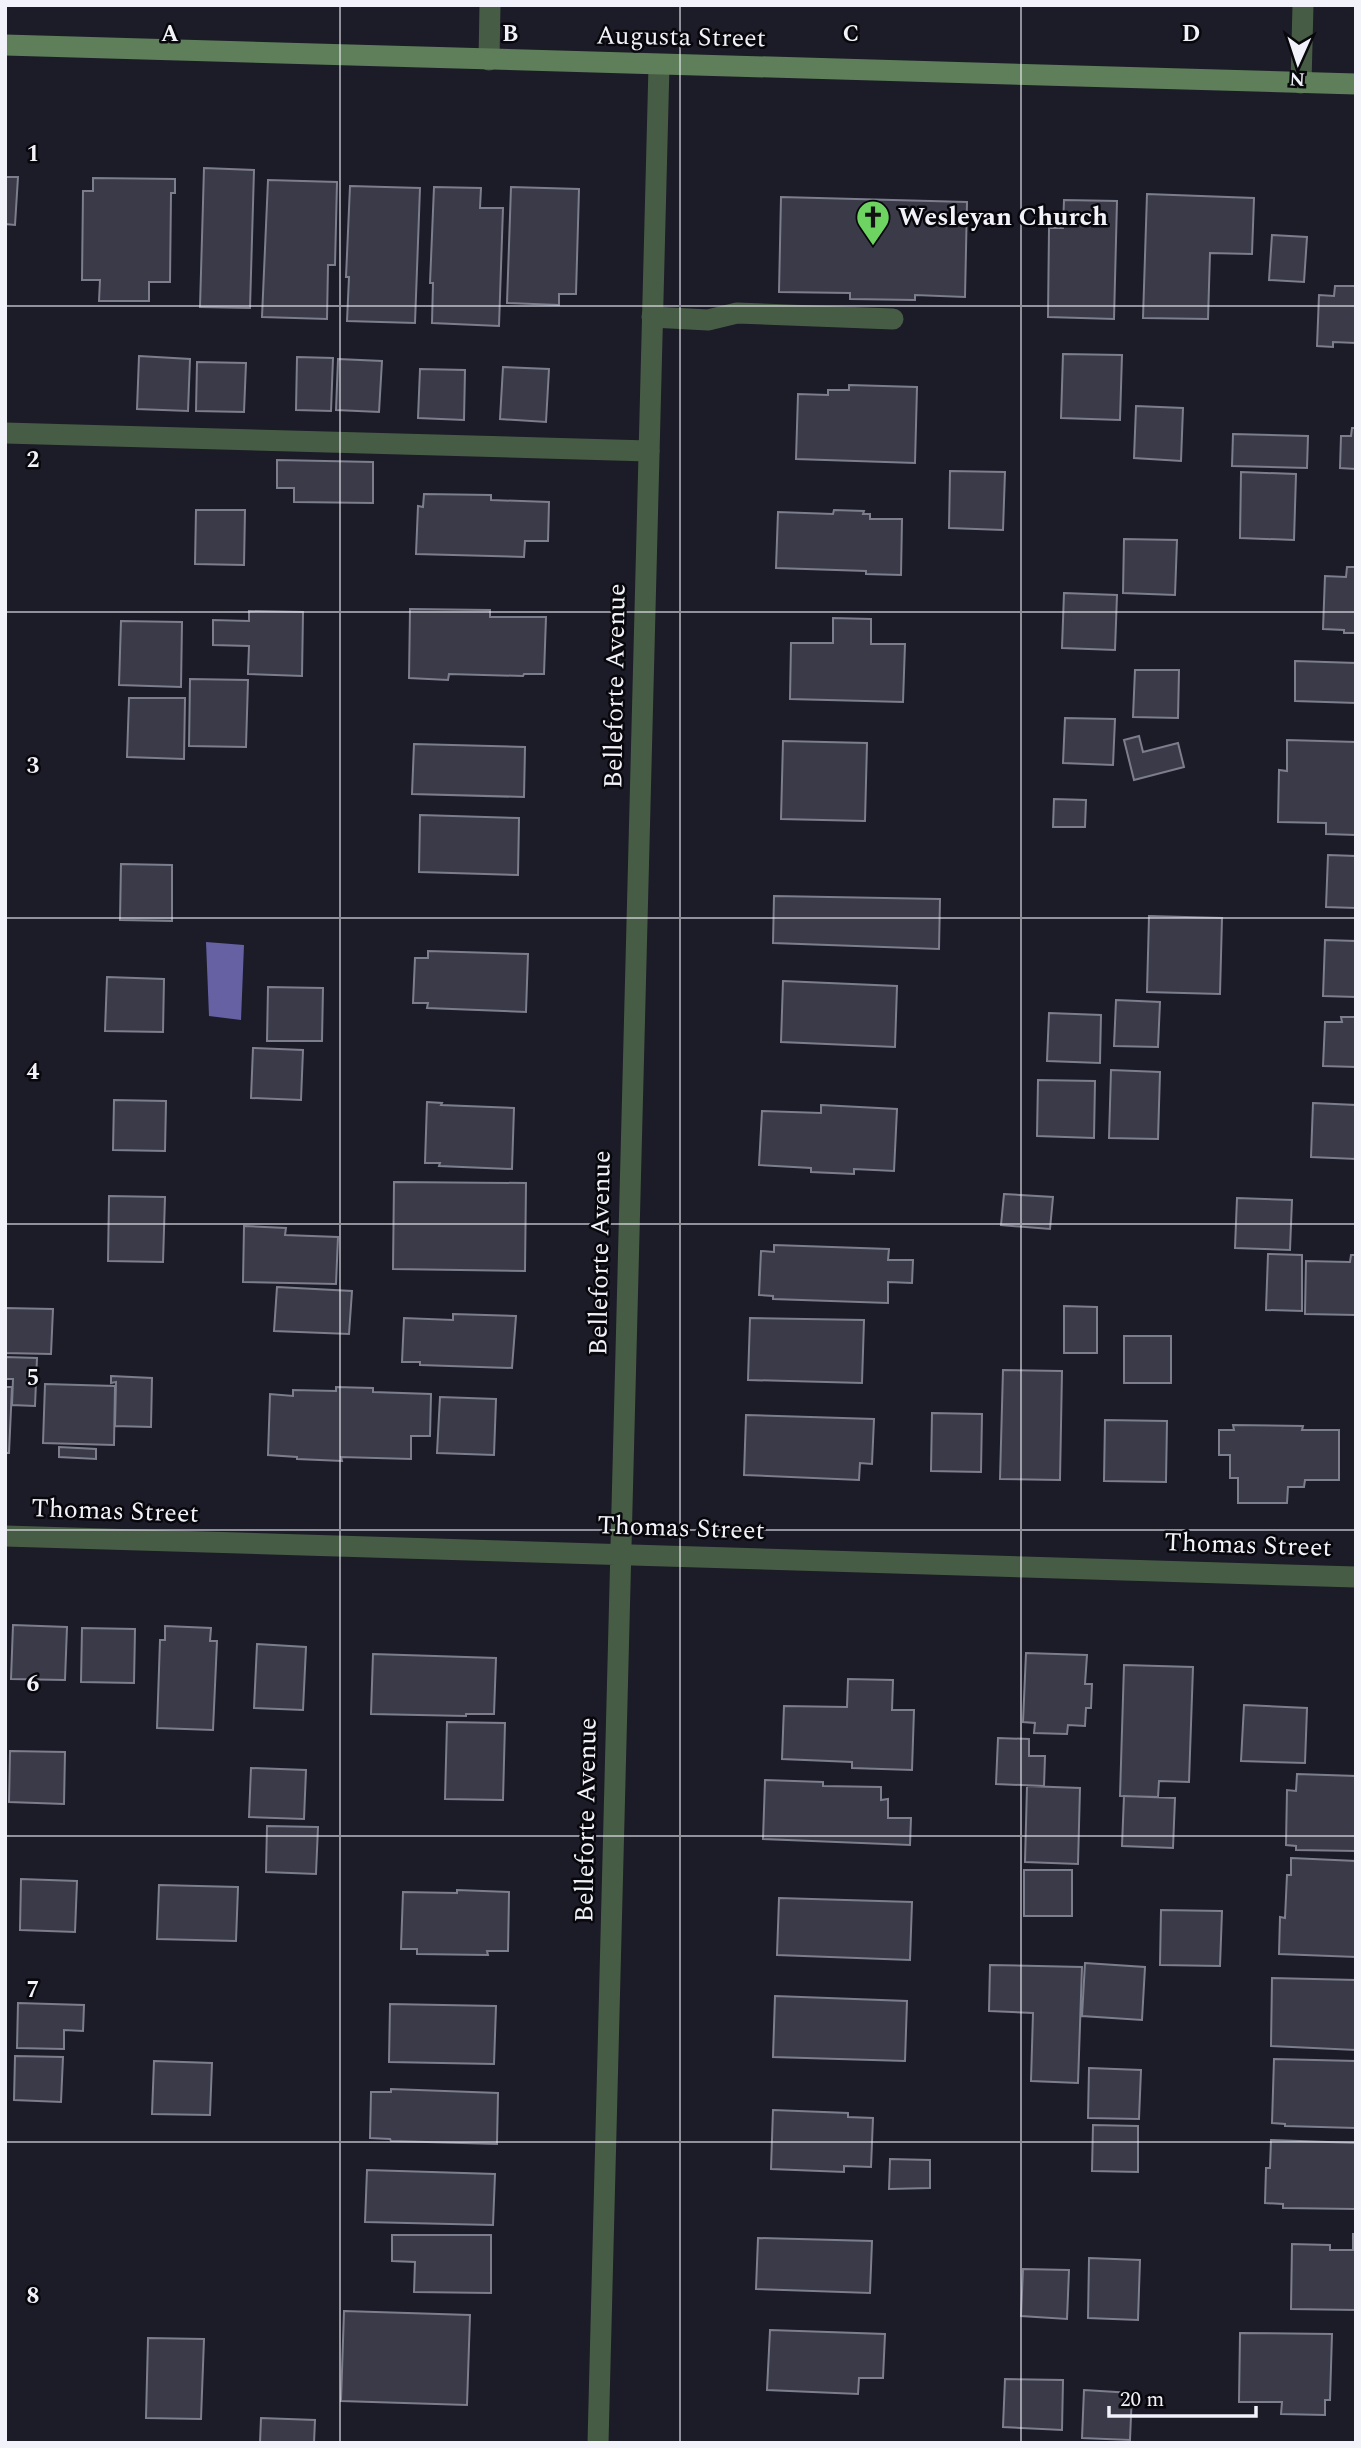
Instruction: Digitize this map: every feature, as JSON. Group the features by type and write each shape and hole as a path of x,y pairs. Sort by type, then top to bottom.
{"street":[{"path":"489,60 491,5"},
{"path":"1301,83 1303,5"},
{"name":"Augusta Street","path":"5,45 1356,84"},
{"name":"Belleforte Avenue","path":"598,2443 659,65"},
{"path":"652,317 708,320 737,313 893,319"},
{"path":"5,433 649,451"},
{"name":"Thomas Street","path":"5,1536 1356,1577"}],"shaded area":[{"path":"206,942 244,945 241,1020 209,1016"}],"building":[{"path":"204,168 254,170 250,308 200,307"},
{"path":"5,177 18,177 15,225 5,224"},
{"path":"93,178 175,179 175,193 171,193 170,282 149,282 149,301 99,301 100,280 82,280 83,191 93,191"},
{"path":"268,180 337,182 335,265 328,265 327,319 262,317"},
{"path":"350,186 420,188 415,323 347,321"},
{"path":"434,187 481,188 480,208 503,208 499,326 432,323 433,283 430,283"},
{"path":"511,187 579,189 576,294 559,294 559,305 507,303"},
{"path":"1147,194 1254,198 1252,254 1210,253 1208,319 1143,318"},
{"name":"Wesleyan Church","path":"781,197 967,202 965,297 915,295 915,300 850,299 850,293 779,292"},
{"path":"1064,200 1117,201 1114,319 1048,317 1049,228 1063,228"},
{"path":"1272,235 1307,237 1304,282 1269,280"},
{"path":"1335,286 1356,286 1356,343 1333,342 1333,347 1317,346 1319,295 1334,296"},
{"path":"1063,354 1122,355 1120,420 1061,418"},
{"path":"139,356 190,359 188,411 137,409"},
{"path":"297,357 333,358 331,411 296,410"},
{"path":"338,359 382,361 379,412 336,410"},
{"path":"197,362 246,363 244,412 196,411"},
{"path":"503,367 549,369 546,422 500,419"},
{"path":"420,369 465,370 464,420 418,418"},
{"path":"849,385 917,387 915,463 796,459 798,394 828,395 828,390 849,390"},
{"path":"1136,406 1183,408 1181,461 1134,458"},
{"path":"1352,428 1356,428 1356,469 1340,468 1341,436 1351,436"},
{"path":"1233,434 1308,436 1307,468 1232,466"},
{"path":"277,460 373,462 373,503 294,502 294,488 277,488"},
{"path":"950,471 1005,472 1003,530 949,528"},
{"path":"1241,472 1296,474 1294,540 1240,538"},
{"path":"424,494 491,495 491,500 549,502 548,541 525,541 524,557 416,554 418,506 423,507"},
{"path":"196,510 245,510 244,565 195,564"},
{"path":"834,510 864,511 863,514 870,514 870,519 902,519 901,575 776,568 778,512 833,514"},
{"path":"1124,539 1177,540 1175,595 1123,593"},
{"path":"1347,567 1356,567 1356,633 1323,629 1325,576 1346,577"},
{"path":"1064,593 1117,595 1115,650 1062,648"},
{"path":"410,609 490,610 490,617 546,617 544,674 449,674 448,680 409,678"},
{"path":"249,611 303,612 302,676 248,674 249,646 213,645 213,620 249,621"},
{"path":"833,618 871,619 871,644 905,644 903,702 790,699 791,643 833,643"},
{"path":"121,621 182,622 181,687 119,685"},
{"path":"1295,661 1356,663 1356,703 1295,701"},
{"path":"1135,670 1179,670 1178,718 1133,717"},
{"path":"190,679 248,680 246,747 189,746"},
{"path":"129,698 185,698 184,759 127,757"},
{"path":"1065,718 1115,719 1113,765 1063,763"},
{"path":"1139,736 1143,752 1178,743 1184,767 1134,780 1124,740"},
{"path":"1287,740 1356,742 1356,835 1326,834 1326,823 1278,822 1279,770 1287,771"},
{"path":"783,741 867,743 865,821 781,819"},
{"path":"414,744 525,747 524,797 412,794"},
{"path":"1054,799 1086,800 1085,827 1053,827"},
{"path":"420,815 519,818 518,875 419,872"},
{"path":"1328,855 1356,856 1356,908 1326,907"},
{"path":"121,864 172,865 172,921 120,920"},
{"path":"774,896 940,899 939,949 773,943"},
{"path":"1149,916 1222,918 1220,994 1147,992"},
{"path":"1325,940 1356,941 1356,997 1323,996"},
{"path":"428,951 528,954 526,1012 427,1008 428,1003 413,1003 415,958 428,958"},
{"path":"107,977 164,979 163,1032 105,1031"},
{"path":"783,981 897,986 895,1047 781,1042"},
{"path":"268,987 323,988 322,1041 267,1041"},
{"path":"1116,1000 1160,1002 1158,1047 1114,1046"},
{"path":"1049,1013 1101,1015 1100,1063 1047,1061"},
{"path":"1341,1017 1356,1017 1356,1067 1323,1066 1325,1022 1342,1022"},
{"path":"253,1048 303,1050 301,1100 251,1098"},
{"path":"1111,1070 1160,1072 1158,1139 1109,1138"},
{"path":"1038,1080 1095,1081 1094,1138 1037,1136"},
{"path":"114,1100 166,1101 165,1151 113,1150"},
{"path":"427,1102 514,1108 512,1169 425,1163"},
{"path":"1313,1103 1356,1105 1356,1159 1311,1157"},
{"path":"821,1105 897,1109 894,1171 854,1169 854,1174 759,1165 762,1111 821,1113"},
{"path":"394,1182 526,1183 525,1271 393,1269"},
{"path":"1004,1194 1053,1197 1050,1229 1001,1225"},
{"path":"109,1196 165,1197 163,1262 108,1261"},
{"path":"1237,1198 1292,1200 1290,1250 1235,1248"},
{"path":"244,1226 286,1228 285,1235 338,1237 336,1284 243,1282"},
{"path":"774,1245 889,1249 888,1260 913,1260 912,1283 888,1282 888,1303 773,1299 773,1296 759,1295 761,1251 774,1252"},
{"path":"1268,1254 1302,1255 1302,1311 1266,1310"},
{"path":"1351,1255 1356,1255 1356,1315 1305,1314 1306,1261 1350,1262"},
{"path":"277,1287 352,1291 349,1334 274,1331"},
{"path":"1064,1306 1097,1307 1097,1353 1064,1353"},
{"path":"5,1308 53,1309 51,1354 5,1353"},
{"path":"453,1314 516,1316 512,1368 402,1362 404,1318 453,1320"},
{"path":"750,1318 864,1320 862,1383 748,1380"},
{"path":"1124,1336 1171,1336 1171,1383 1124,1383"},
{"path":"5,1357 37,1358 35,1406 12,1405 13,1379 5,1379"},
{"path":"1003,1370 1062,1371 1060,1480 1000,1479"},
{"path":"111,1376 152,1378 151,1427 115,1426 116,1382 111,1383"},
{"path":"45,1384 115,1386 114,1445 43,1443"},
{"path":"5,1387 12,1387 9,1453 5,1453"},
{"path":"336,1387 373,1388 373,1392 431,1394 430,1436 411,1436 411,1459 341,1457 342,1461 268,1455 270,1394 293,1396 293,1390 336,1391"},
{"path":"440,1397 496,1399 494,1455 437,1453"},
{"path":"932,1413 982,1414 981,1472 931,1471"},
{"path":"746,1415 874,1419 872,1464 860,1463 859,1480 744,1475"},
{"path":"1105,1420 1167,1421 1166,1482 1104,1481"},
{"path":"1233,1425 1303,1426 1302,1430 1339,1430 1339,1480 1305,1480 1304,1487 1288,1487 1287,1503 1238,1503 1238,1478 1230,1478 1230,1455 1219,1455 1219,1430 1234,1430"},
{"path":"59,1447 96,1449 96,1459 59,1457"},
{"path":"13,1625 67,1627 65,1680 11,1679"},
{"path":"165,1626 211,1628 210,1641 217,1641 213,1730 157,1728 160,1640 165,1640"},
{"path":"82,1628 135,1629 134,1683 81,1682"},
{"path":"257,1644 306,1647 303,1710 254,1708"},
{"path":"1026,1653 1087,1655 1085,1684 1092,1684 1091,1708 1086,1708 1085,1726 1068,1725 1067,1734 1034,1733 1035,1723 1023,1722"},
{"path":"373,1654 496,1658 494,1714 371,1714"},
{"path":"1124,1665 1193,1667 1189,1782 1159,1781 1158,1797 1120,1796"},
{"path":"848,1679 893,1680 892,1710 914,1710 912,1770 852,1768 852,1762 782,1759 784,1706 847,1707"},
{"path":"1244,1705 1307,1708 1305,1763 1241,1761"},
{"path":"447,1722 505,1723 503,1800 445,1799"},
{"path":"998,1738 1029,1739 1029,1756 1045,1756 1044,1786 996,1784"},
{"path":"10,1751 65,1752 64,1804 9,1802"},
{"path":"251,1768 306,1770 304,1819 249,1817"},
{"path":"1297,1774 1356,1776 1356,1851 1296,1850 1296,1846 1286,1845 1287,1790 1296,1791"},
{"path":"765,1780 823,1782 823,1786 881,1787 881,1800 888,1799 888,1818 911,1818 910,1845 763,1839"},
{"path":"1027,1786 1080,1788 1078,1864 1025,1862"},
{"path":"1124,1796 1175,1798 1173,1848 1122,1846"},
{"path":"267,1826 318,1827 316,1874 266,1872"},
{"path":"1291,1858 1356,1861 1356,1957 1279,1954 1280,1917 1285,1918 1287,1875 1291,1875"},
{"path":"1024,1870 1072,1870 1072,1916 1024,1916"},
{"path":"21,1879 77,1881 75,1932 20,1930"},
{"path":"159,1885 238,1887 236,1941 157,1939"},
{"path":"457,1890 509,1892 508,1951 487,1951 488,1955 417,1954 417,1949 401,1949 403,1892 457,1893"},
{"path":"779,1898 912,1902 910,1960 777,1955"},
{"path":"1161,1910 1222,1911 1220,1966 1160,1965"},
{"path":"1085,1963 1145,1967 1142,2020 1082,2016"},
{"path":"990,1965 1082,1967 1078,2083 1031,2081 1033,2013 989,2011"},
{"path":"1272,1978 1356,1980 1356,2050 1271,2046"},
{"path":"775,1996 907,2001 905,2061 773,2057"},
{"path":"18,2003 84,2005 83,2031 64,2030 64,2049 17,2048"},
{"path":"390,2004 496,2006 494,2064 389,2062"},
{"path":"15,2056 63,2057 61,2102 14,2100"},
{"path":"1274,2059 1356,2061 1356,2128 1285,2126 1272,2123"},
{"path":"154,2061 212,2063 210,2115 152,2114"},
{"path":"1089,2068 1141,2070 1139,2119 1088,2118"},
{"path":"391,2089 498,2093 497,2144 370,2138 371,2092 391,2092"},
{"path":"773,2110 848,2113 848,2117 873,2118 871,2167 844,2166 844,2172 771,2169"},
{"path":"1093,2125 1138,2126 1138,2172 1092,2171"},
{"path":"1271,2140 1356,2143 1356,2209 1283,2208 1283,2204 1265,2203 1266,2168 1270,2168"},
{"path":"890,2159 930,2160 930,2188 889,2189"},
{"path":"367,2170 495,2174 493,2225 365,2222"},
{"path":"1353,2234 1356,2234 1356,2310 1291,2309 1292,2244 1330,2245 1330,2250 1353,2250"},
{"path":"392,2235 491,2235 491,2293 414,2292 415,2262 392,2261"},
{"path":"758,2238 872,2241 870,2293 756,2289"},
{"path":"1089,2258 1140,2260 1138,2320 1088,2318"},
{"path":"1023,2269 1069,2270 1067,2319 1021,2316"},
{"path":"344,2311 470,2315 467,2405 341,2401"},
{"path":"770,2330 885,2334 883,2378 859,2378 858,2394 767,2390"},
{"path":"1240,2333 1332,2334 1330,2400 1325,2400 1325,2415 1281,2414 1282,2402 1239,2402"},
{"path":"148,2338 204,2339 201,2419 146,2418"},
{"path":"1005,2379 1063,2380 1062,2430 1003,2427"},
{"path":"1084,2390 1132,2393 1130,2440 1082,2438"},
{"path":"261,2418 315,2420 314,2443 260,2443"}],"place":[{"name":"Wesleyan Church","path":"873,247"}]}
